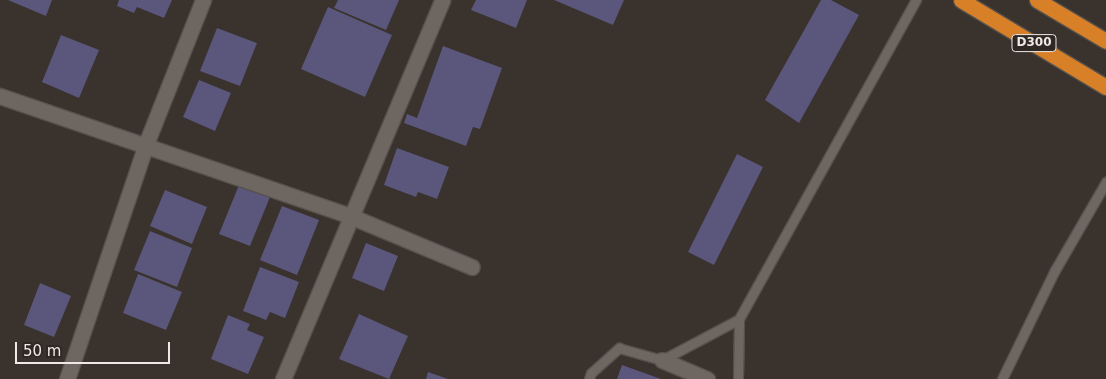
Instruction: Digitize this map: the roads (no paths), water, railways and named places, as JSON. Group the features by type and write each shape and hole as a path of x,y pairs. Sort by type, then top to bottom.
{"highway":[{"name":"D300","path":"961,0 1106,87"},
{"name":"D300","path":"1037,0 1106,41"}],"street":[{"path":"67,379 146,144 203,0"},
{"path":"283,379 442,0"},
{"path":"0,96 146,144 350,216 472,267"},
{"path":"662,360 707,379"}],"lane":[{"path":"738,379 739,319 916,0"},
{"path":"1002,379 1055,270 1106,182"},
{"path":"589,379 591,373 619,348 662,360 739,319"}]}
